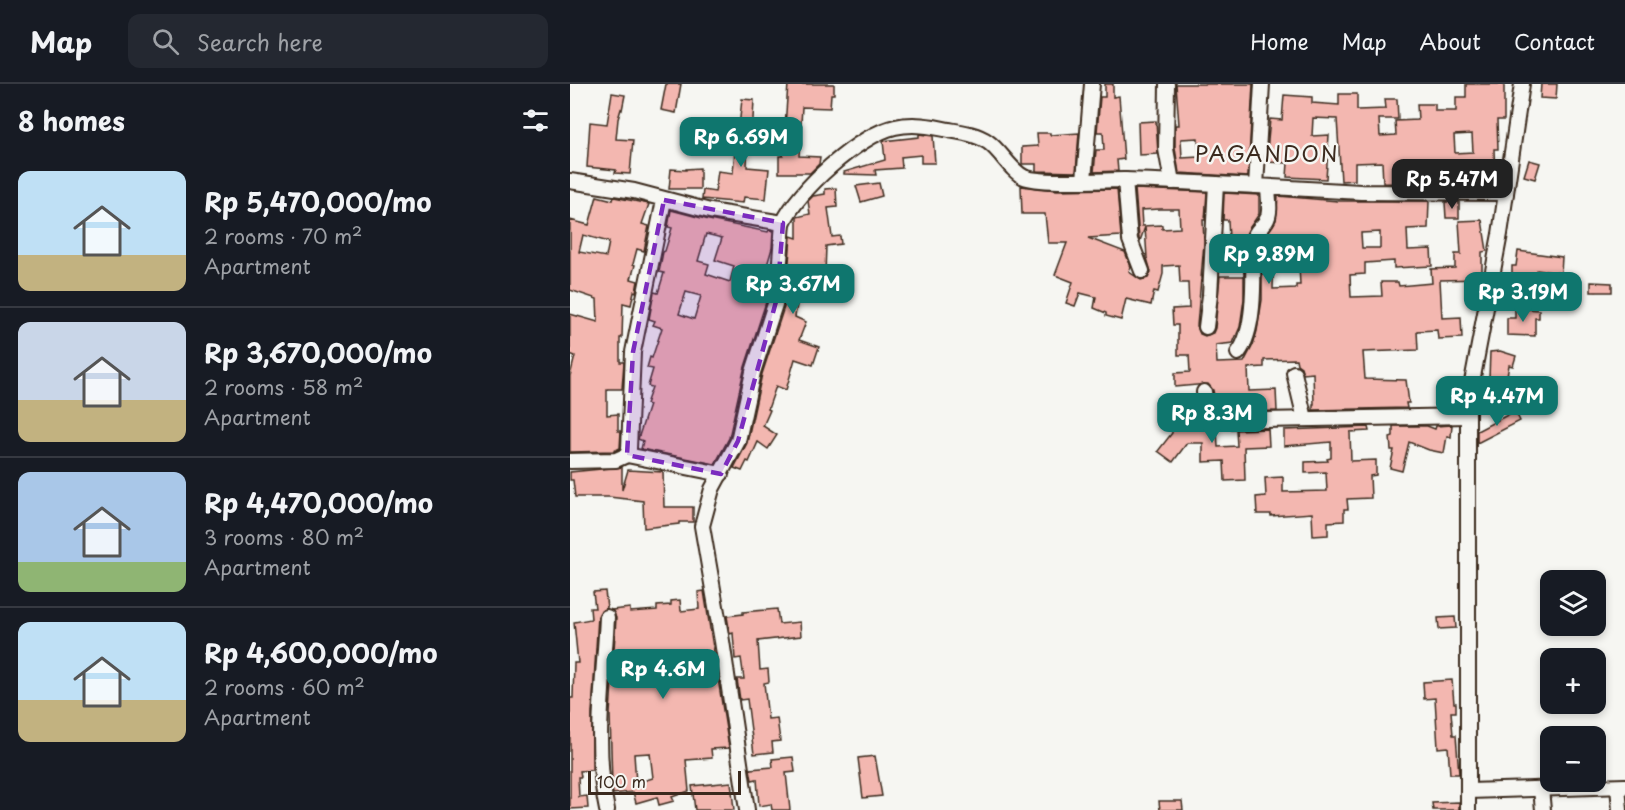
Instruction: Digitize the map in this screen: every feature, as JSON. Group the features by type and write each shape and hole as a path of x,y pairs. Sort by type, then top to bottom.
{"street":[{"path":"1084,180 1092,84"},
{"path":"1167,84 1166,148 1172,182"},
{"path":"1238,353 1246,340 1254,291 1253,241 1255,232 1264,224 1269,214 1262,186 1262,87"},
{"path":"1468,810 1468,416 1473,372 1506,192 1521,87"},
{"path":"747,810 702,526 712,489 738,441 753,372 777,298 783,223 788,212 817,179 850,150 876,133 895,127 919,124 965,132 988,142 1024,177 1048,180 1125,180 1361,192 1506,192"},
{"path":"1125,180 1130,240 1142,271"},
{"path":"570,181 634,191 710,211 783,223"},
{"path":"1206,327 1216,184"},
{"path":"627,455 633,352 664,200"},
{"path":"1294,373 1305,419"},
{"path":"1204,392 1207,415 1214,421 1468,416"},
{"path":"570,461 616,460 627,455 721,474"},
{"path":"607,617 599,733 607,810"},
{"path":"1606,787 1622,787 1620,810"},
{"path":"1469,791 1540,789"},
{"path":"1541,792 1543,810"}],"highlighted area":[{"path":"664,200 783,223 777,298 738,441 721,474 627,455 633,352"}],"building":[{"path":"666,84 681,84 676,113 661,110"},
{"path":"788,84 834,84 830,108 802,107 799,156 820,157 819,164 810,173 779,173 779,156 783,156"},
{"path":"1105,84 1113,84 1113,97 1119,96 1124,159 1117,160 1118,171 1094,172 1096,150 1104,150 1103,132 1097,132 1100,97 1105,97"},
{"path":"1176,84 1253,84 1248,177 1179,173 1175,148 1175,125 1179,125","holes":["1198,138 1199,157 1182,158 1181,139"]},
{"path":"1466,84 1504,84 1504,120 1497,120 1498,149 1494,149 1495,178 1452,179 1452,184 1383,183 1382,162 1355,163 1355,180 1341,181 1337,119 1313,118 1312,136 1329,135 1326,179 1287,177 1288,163 1266,162 1270,119 1282,120 1284,95 1312,97 1312,103 1339,105 1339,94 1357,94 1357,110 1386,109 1385,99 1397,99 1398,119 1379,119 1380,136 1396,135 1395,121 1418,120 1417,104 1435,104 1435,111 1456,111 1456,97 1466,97","holes":["1472,134 1473,152 1455,153 1454,135"]},
{"path":"1541,84 1557,84 1556,99 1540,98"},
{"path":"612,93 625,95 618,119 616,139 633,140 630,174 587,167 590,122 607,124"},
{"path":"742,99 754,100 752,137 748,137 747,167 769,169 766,199 744,197 743,203 702,199 703,190 715,192 718,171 733,173"},
{"path":"1156,121 1158,154 1139,155 1138,122"},
{"path":"1037,133 1050,133 1050,135 1079,133 1076,172 1036,171 1036,164 1022,164 1022,147 1038,146"},
{"path":"919,134 933,136 935,163 921,163 921,155 901,157 902,168 875,170 876,175 844,174 844,172 885,160 883,141 919,137"},
{"path":"1529,160 1540,163 1535,179 1524,176"},
{"path":"700,168 700,189 669,189 671,169"},
{"path":"879,183 882,196 861,202 856,186"},
{"path":"1021,186 1057,190 1117,189 1121,236 1088,238 1125,252 1131,267 1129,272 1141,280 1148,278 1151,272 1147,258 1145,227 1140,241 1139,238 1135,189 1207,192 1205,220 1203,220 1204,243 1197,326 1200,334 1205,336 1213,333 1215,328 1220,276 1244,276 1240,327 1233,343 1216,345 1217,363 1244,362 1253,345 1262,300 1262,242 1276,220 1278,196 1338,201 1429,201 1428,228 1407,229 1408,250 1431,249 1432,266 1394,268 1394,261 1365,263 1365,274 1350,275 1351,297 1382,296 1381,282 1398,282 1399,286 1432,283 1431,269 1455,268 1455,254 1461,254 1459,221 1482,220 1487,251 1482,252 1482,279 1440,280 1442,318 1461,317 1462,338 1438,339 1437,330 1417,331 1418,350 1363,352 1365,379 1406,380 1409,403 1406,403 1407,408 1313,410 1313,373 1303,374 1296,359 1264,360 1264,367 1248,368 1249,391 1276,390 1277,411 1217,412 1213,390 1208,384 1175,387 1175,373 1190,372 1189,355 1178,355 1178,325 1173,325 1172,309 1189,308 1188,283 1180,283 1179,265 1163,266 1158,292 1154,291 1151,305 1126,299 1121,320 1106,316 1106,313 1094,308 1096,297 1080,293 1075,306 1066,303 1073,282 1055,275 1067,243 1048,243 1045,214 1022,214","holes":["1179,209 1180,228 1162,229 1162,225 1142,226 1141,210","1380,232 1380,248 1362,248 1361,233","1298,246 1300,285 1296,285 1296,288 1273,289 1274,247"]},
{"path":"836,188 837,207 828,208 832,237 840,236 841,244 826,246 825,274 806,273 806,287 800,287 795,317 806,322 799,340 819,347 813,365 795,359 786,390 776,386 763,426 777,435 768,449 758,442 742,471 734,468 747,443 762,374 786,301 791,236 797,238 797,217 810,214 808,201 813,196 825,194 825,189"},
{"path":"1224,193 1259,195 1259,214 1244,239 1244,276 1243,257 1230,258 1228,220 1223,220"},
{"path":"597,196 649,204 642,224 649,226 644,251 637,249 633,264 635,265 631,279 638,281 636,292 634,291 631,305 623,303 622,338 620,338 620,362 624,362 622,389 607,389 607,415 618,414 618,431 621,431 620,448 614,451 570,452 570,376 575,356 570,354 570,314 598,322 597,299 570,290 570,220 589,225","holes":["583,235 609,242 606,257 579,252"]},
{"path":"1445,202 1459,202 1459,218 1446,218"},
{"path":"671,210 709,220 768,232 773,231 772,248 766,269 762,268 757,286 769,290 768,296 744,370 729,438 715,464 641,449 643,441 638,439 652,387 648,386 653,369 647,368 662,328 653,325 655,321 649,319 654,292 658,293 664,273 659,272 663,252 672,228 668,227","holes":["706,234 722,238 715,260 734,266 730,282 706,274 709,264 698,261","686,292 701,296 694,319 679,314"]},
{"path":"1518,251 1562,257 1561,273 1537,270 1537,288 1512,289 1512,266 1516,266"},
{"path":"1591,282 1612,283 1612,292 1591,292"},
{"path":"1515,308 1539,310 1539,318 1535,318 1535,336 1507,335 1507,318 1515,318"},
{"path":"1500,351 1516,356 1513,366 1509,365 1505,387 1512,389 1508,405 1493,402 1498,380 1489,379 1490,352"},
{"path":"1515,411 1520,421 1477,443 1477,431"},
{"path":"1171,413 1198,414 1208,428 1217,430 1218,447 1237,446 1236,430 1268,429 1269,446 1244,447 1245,480 1225,481 1224,461 1203,462 1203,443 1187,443 1173,462 1158,451 1172,433"},
{"path":"1452,425 1451,437 1447,436 1444,453 1409,442 1402,471 1390,468 1394,450 1391,450 1390,437 1393,436 1393,426 1427,426 1435,429 1436,426"},
{"path":"1368,427 1369,431 1350,432 1351,461 1376,460 1376,475 1370,476 1371,498 1347,499 1348,509 1344,509 1344,521 1328,522 1328,535 1313,536 1312,513 1271,516 1271,514 1257,514 1256,497 1266,496 1265,478 1283,477 1283,492 1327,491 1326,472 1305,473 1305,462 1328,461 1327,459 1331,458 1331,442 1284,446 1284,430"},
{"path":"622,467 622,490 628,470 663,472 664,507 693,507 693,522 644,528 643,501 609,497 575,497 570,472"},
{"path":"605,591 607,608 598,616 592,713 592,770 580,771 581,777 578,777 579,797 587,796 588,808 570,809 570,698 573,698 574,663 578,663 574,622 591,619 590,608 595,608 593,592"},
{"path":"704,591 729,748 711,749 712,758 686,760 689,791 672,797 674,801 659,805 657,797 636,803 633,792 613,794 610,714 616,618 612,610 630,608 630,612 657,610 657,606 671,605 671,601 680,600 681,611 699,609 698,592","holes":["650,753 653,778 636,783 634,754"]},
{"path":"777,609 779,624 800,622 801,636 758,641 760,670 768,669 769,682 764,683 768,719 777,718 780,741 772,742 773,752 754,754 747,699 740,700 737,679 744,679 741,658 735,659 733,633 730,634 727,616"},
{"path":"1455,617 1456,628 1439,629 1438,618"},
{"path":"1452,680 1456,712 1451,712 1453,735 1456,735 1459,774 1450,774 1448,747 1438,748 1435,698 1424,699 1423,682"},
{"path":"875,756 882,796 863,798 858,758"},
{"path":"793,757 795,772 786,773 790,810 772,810 771,804 759,806 757,779 752,780 750,769 773,767 772,759"},
{"path":"731,782 734,810 695,810 692,786"},
{"path":"1159,801 1182,801 1183,810 1160,810"},
{"path":"1459,802 1459,810 1433,810 1432,803"}],"district":[{"name":"PAGANDON","path":"1267,154"}]}
